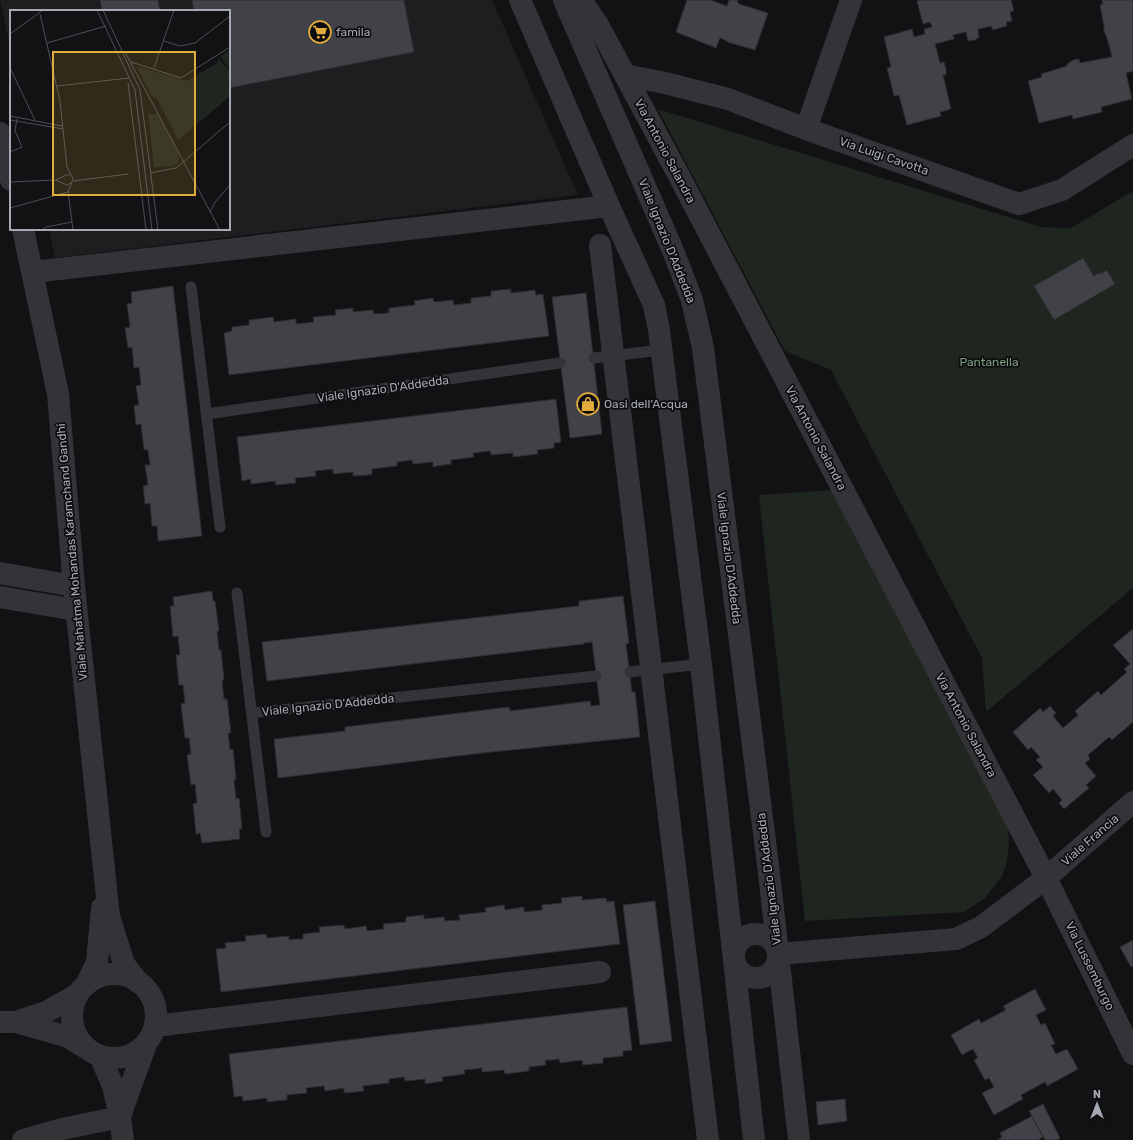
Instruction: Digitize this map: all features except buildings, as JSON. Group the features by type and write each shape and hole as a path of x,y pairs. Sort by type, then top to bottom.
{"street":[{"path":"520,0 609,206 654,305 662,350 701,664 754,1140"},
{"name":"Viale Ignazio D'Addedda","path":"564,0 674,252 692,300 704,348 778,954 799,1140"},
{"name":"Via Antonio Salandra","path":"581,0 598,25 625,75 1046,878"},
{"path":"806,129 851,0"},
{"name":"Via Luigi Cavotta","path":"625,75 665,83 728,99 806,129 1019,204 1062,190 1133,145"},
{"path":"0,133 10,176"},
{"path":"33,272 609,206"},
{"name":"Viale Mahatma Mohandas Karamchand Gandhi","path":"23,230 58,394 76,610 109,916 124,964 139,983"},
{"path":"600,245 604,357 652,669 708,1140"},
{"path":"0,573 74,586"},
{"path":"0,597 76,610"},
{"name":"Viale Francia","path":"778,954 956,939 981,927 1046,878 1133,802"},
{"name":"Viale Mahatma Mohandas Karamchand Gandhi","path":"82,990 97,962 104,877"},
{"name":"Via Lussemburgo","path":"1046,878 1133,1054"},
{"path":"751,934 759,934 769,938 776,947 778,954 778,962 774,969 769,974 758,978 749,977 742,973 738,969 734,960 737,944 745,936 751,934"},
{"path":"8,1022 68,1037 95,1053 112,1058 125,1056 136,1052 150,1035 600,972"},
{"path":"8,1022 46,1012 99,978 112,974 127,976 139,983 148,992 154,1003 156,1014 150,1035 120,1117"},
{"path":"82,990 73,1006 72,1018 74,1030 80,1041 95,1053 113,1086 120,1117 123,1140"},
{"path":"23,1140 62,1129 120,1117"}],"lane":[{"path":"191,287 220,527"},
{"path":"604,357 662,350"},
{"name":"Viale Ignazio D'Addedda","path":"207,414 560,363"},
{"name":"Viale Ignazio D'Addedda","path":"237,593 266,832"},
{"path":"630,672 701,664"},
{"name":"Viale Ignazio D'Addedda","path":"252,713 596,676"}],"shaded area":[{"path":"0,0 492,0 578,195 55,258 49,230 230,230 230,10 10,10 10,46"}],"green space":[{"name":"Pantanella","path":"658,109 1041,227 1071,228 1133,191 1133,588 986,712 982,658 831,370 785,351"},
{"path":"834,490 1008,821 1009,847 1006,865 1002,876 985,898 964,912 805,921 759,495"}],"place":[{"name":"famila","path":"320,32"},
{"name":"Oasi dell'Acqua","path":"588,404"}]}
